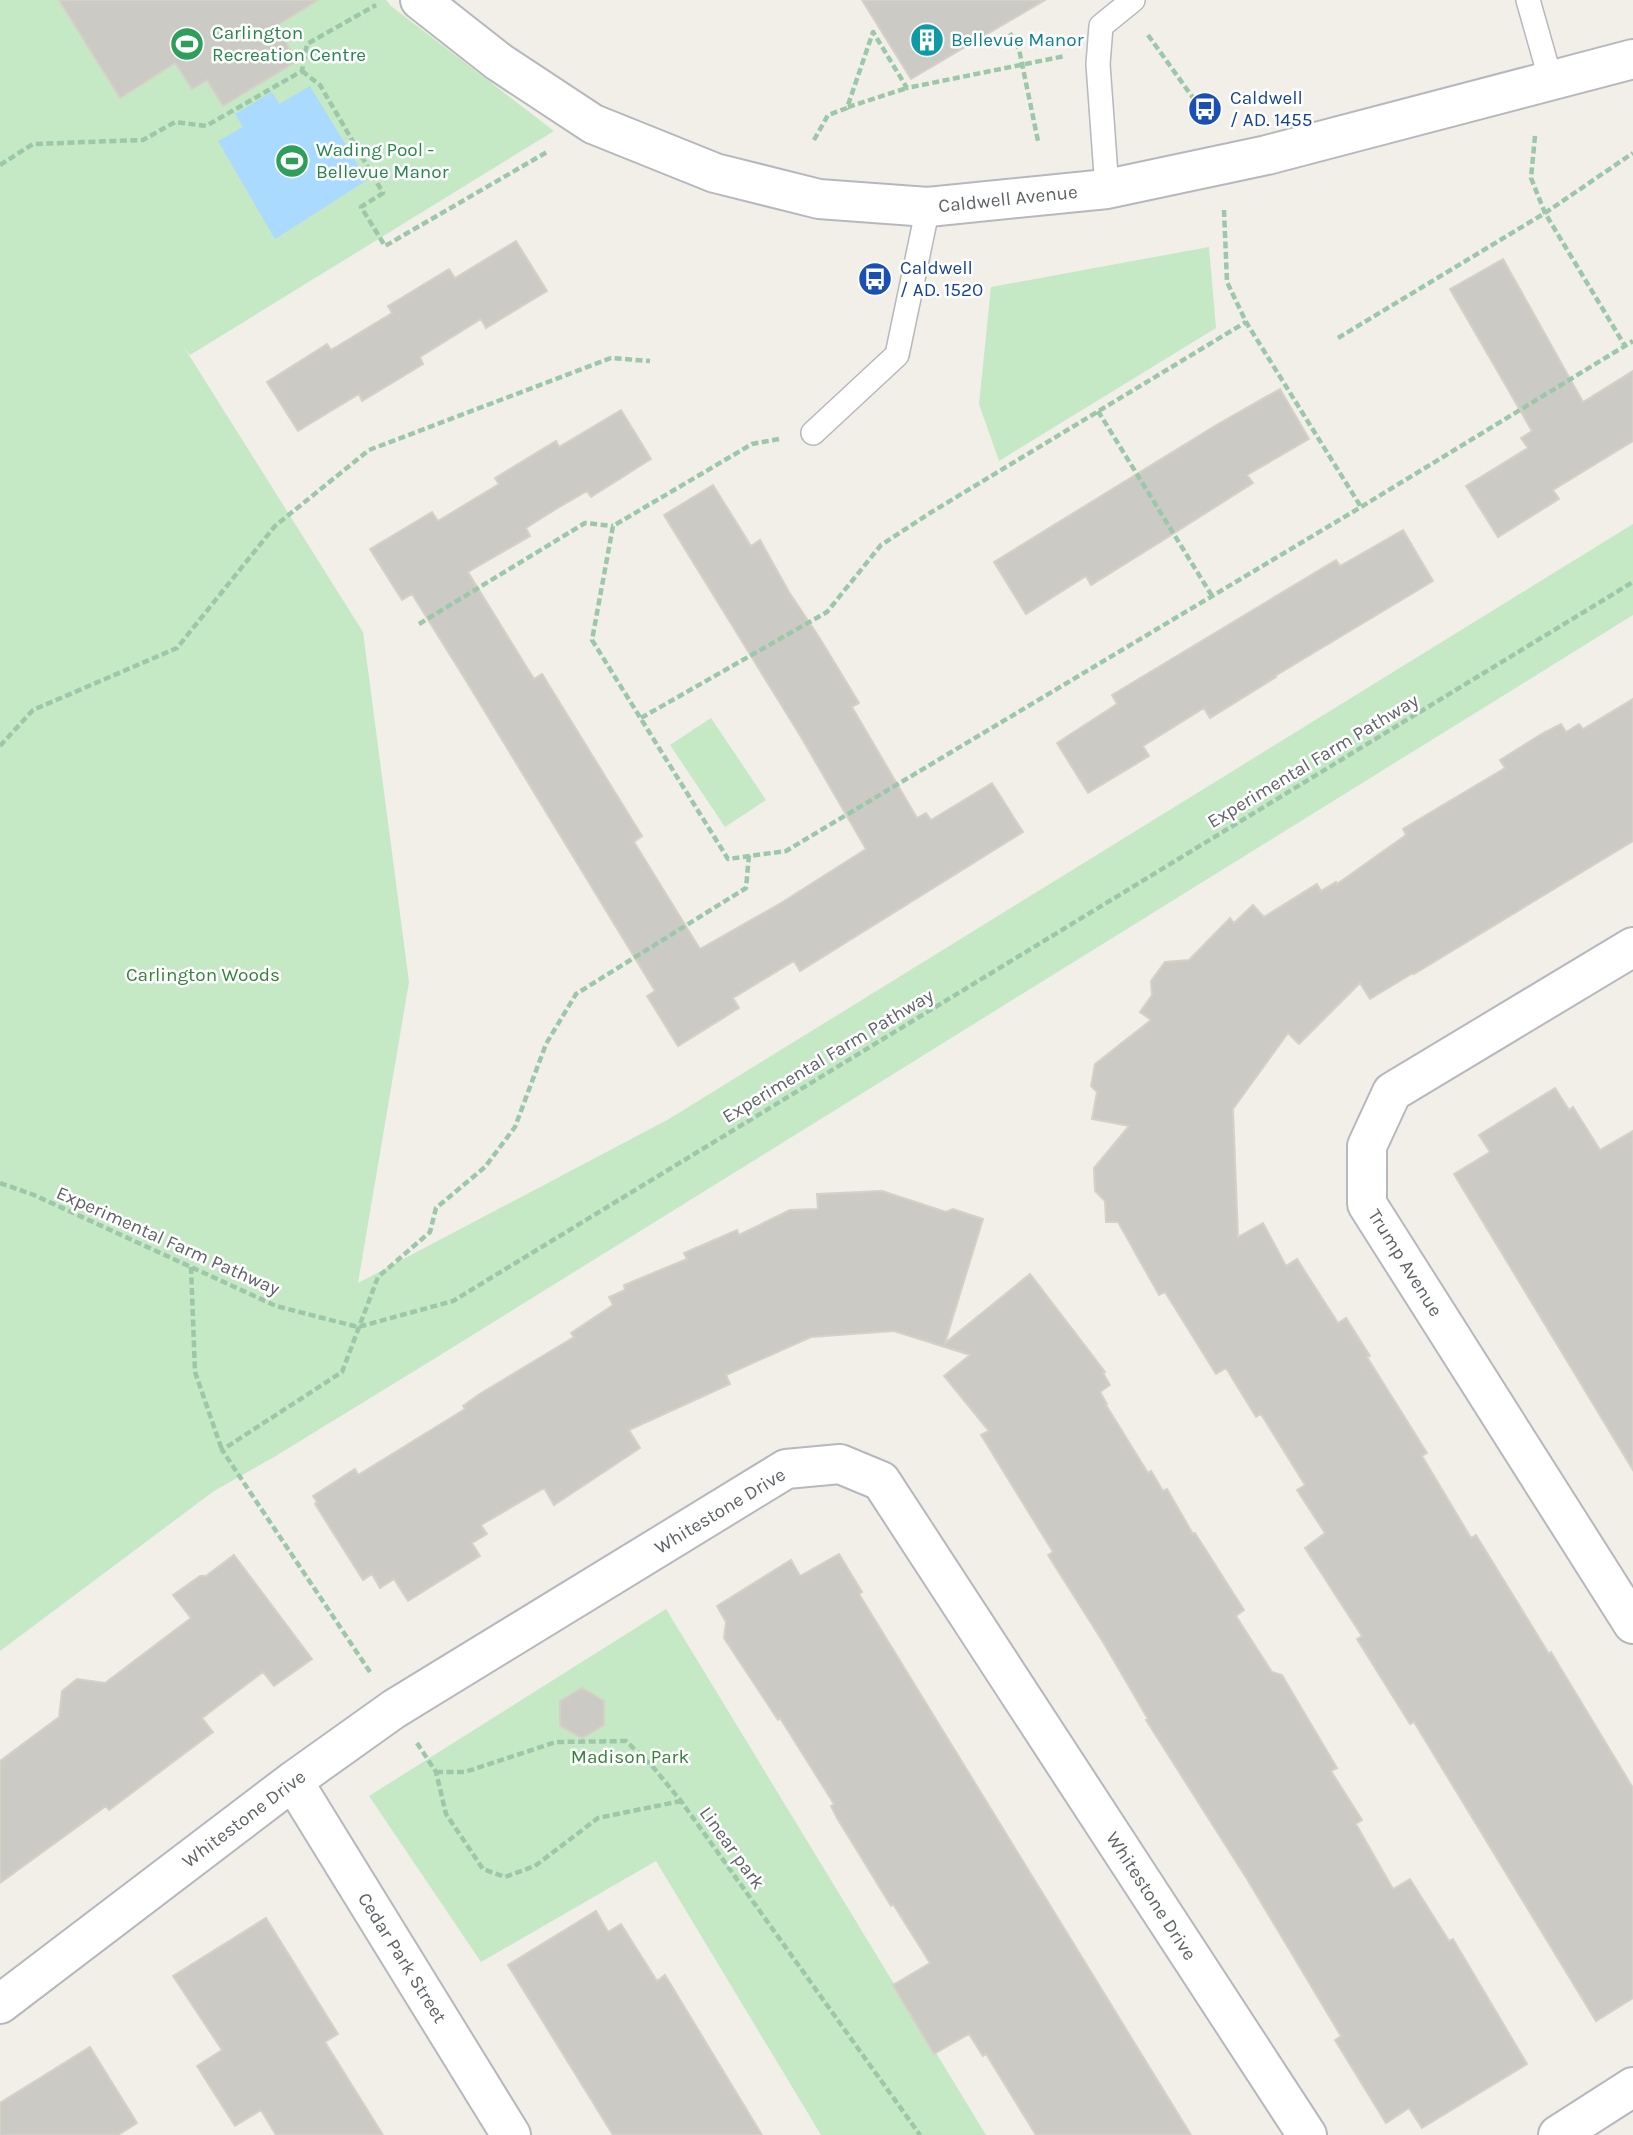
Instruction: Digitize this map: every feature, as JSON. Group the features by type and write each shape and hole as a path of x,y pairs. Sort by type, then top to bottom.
{"street":[{"name":"Caldwell Avenue","path":"431,3 499,62 593,124 703,168 819,199 928,206 1107,189 1267,155 1633,59"},
{"name":"Trump Avenue","path":"1633,947 1392,1093 1367,1146 1367,1205 1633,1624"},
{"name":"Whitestone Drive","path":"0,2004 293,1781 394,1709 786,1469 840,1465 881,1481 1307,2135"},
{"name":"Cedar Park Street","path":"293,1781 511,2135"},
{"path":"1558,2135 1633,2087"}],"lane":[{"path":"1528,0 1551,81"},
{"path":"1107,189 1098,64 1101,26 1128,4"},
{"path":"813,433 897,355 928,206"}],"path":[{"path":"0,165 33,144 143,140 175,122 206,126 302,71 307,44 383,0"},
{"path":"1128,4 1196,102"},
{"path":"847,108 873,32 907,88"},
{"path":"1010,33 1019,49 1038,141"},
{"path":"814,140 828,115 907,88 1099,48"},
{"path":"302,71 320,85 383,193 361,206 385,246 547,152"},
{"path":"1535,136 1531,178 1545,213 1625,346"},
{"path":"1338,338 1545,213 1633,153"},
{"path":"1224,210 1227,282 1246,322 1361,507"},
{"path":"641,718 827,612 881,545 1246,322"},
{"path":"613,526 592,640 728,859 786,851 1633,341"},
{"path":"0,746 33,710 177,648 275,526 369,450 611,358 650,361"},
{"path":"1098,411 1212,596"},
{"path":"419,624 584,523 613,526 752,444 813,433"},
{"name":"Experimental Farm Pathway","path":"0,1183 34,1195 276,1307 358,1327 453,1301 1633,582"},
{"path":"222,1450 342,1372 378,1277 430,1232 436,1208 485,1167 515,1127 546,1044 576,994 746,888 749,855"},
{"path":"191,1267 195,1372 222,1450 436,1772 446,1814 483,1869 505,1877 535,1866 598,1818 681,1801"},
{"name":"Linear park","path":"436,1772 465,1772 556,1742 626,1741 653,1767 681,1801 920,2135"}],"green space":[{"name":"Carlington Woods","path":"0,0 386,0 554,131 190,355 182,344 363,632 409,982 358,1283 669,1119 1633,524 1633,615 429,1362 214,1491 0,1651"},
{"path":"1209,247 1216,328 999,461 979,404 991,287"},
{"path":"711,718 766,800 725,827 670,745"},
{"name":"Madison Park","path":"666,1609 986,2135 821,2135 656,1861 481,1962 369,1796"}],"water":[{"name":"Wading Pool - Bellevue Manor","path":"310,86 367,180 275,239 218,141 243,127 235,114 272,92 279,104"}],"building":[{"name":"Carlington Recreation Centre","path":"59,0 318,0 276,26 297,61 223,106 207,80 192,89 175,63 120,98"},
{"name":"Bellevue Manor","path":"862,0 1045,0 911,79"},
{"path":"516,241 547,291 486,328 481,319 420,357 423,364 362,401 359,394 298,431 267,382 327,344 331,350 392,313 388,306 449,269 455,278"},
{"path":"1503,259 1583,402 1633,371 1633,441 1553,490 1559,499 1498,537 1466,486 1528,448 1521,438 1532,431 1450,289"},
{"path":"1280,389 1309,439 1247,475 1253,483 1091,585 1086,576 1026,614 994,562 1218,424"},
{"path":"621,410 651,459 591,497 587,491 556,509 526,528 530,536 468,572 534,679 542,674 642,836 634,842 700,949 781,903 866,849 801,737 664,515 713,485 751,546 760,540 789,592 859,703 852,707 917,818 926,813 931,820 992,783 1023,832 800,971 794,961 733,998 739,1008 678,1046 647,996 655,991 465,679 412,594 402,600 370,549 432,512 438,521 499,484 495,478 556,441 559,447"},
{"path":"1403,530 1433,581 1210,718 1204,708 1143,746 1149,756 1088,793 1057,743 1117,704 1112,695 1336,560 1340,566"},
{"path":"1633,699 1633,841 1370,999 1360,983 1299,1044 1288,1033 1233,1109 1238,1237 1263,1223 1286,1266 1297,1259 1338,1323 1346,1318 1427,1453 1422,1456 1471,1538 1476,1535 1633,1788 1633,1998 1596,2021 1414,1722 1410,1724 1357,1639 1362,1636 1305,1548 1325,1533 1297,1490 1305,1485 1261,1414 1256,1417 1226,1368 1216,1374 1165,1292 1159,1295 1118,1222 1106,1222 1105,1201 1095,1191 1094,1168 1129,1126 1092,1119 1097,1092 1091,1086 1095,1064 1151,1020 1140,1012 1152,995 1151,981 1165,962 1189,960 1230,918 1234,923 1253,905 1264,917 1317,884 1321,891 1336,882 1337,884 1406,835 1403,829 1505,768 1500,760 1543,733 1561,724 1566,732 1579,724 1583,729"},
{"path":"1555,1088 1569,1110 1573,1107 1600,1150 1633,1131 1633,1470 1454,1174 1490,1152 1479,1135"},
{"path":"882,1191 946,1212 953,1209 983,1219 945,1343 1030,1274 1105,1372 1103,1373 1110,1385 1100,1392 1106,1405 1148,1473 1151,1471 1163,1491 1167,1489 1193,1534 1195,1533 1244,1610 1236,1616 1272,1672 1282,1675 1337,1768 1331,1771 1362,1820 1356,1824 1393,1889 1410,1879 1449,1941 1453,1939 1527,2064 1422,2128 1409,2108 1386,2123 1335,2040 1341,2036 1247,1879 1146,1720 1148,1719 1103,1642 1048,1555 1053,1552 981,1435 989,1431 944,1376 970,1355 894,1331 811,1337 726,1375 730,1384 629,1430 640,1448 554,1505 544,1488 481,1525 487,1534 472,1543 480,1556 408,1601 394,1579 380,1588 372,1574 363,1580 315,1504 317,1502 313,1496 355,1469 358,1475 465,1409 463,1406 478,1395 574,1337 571,1333 613,1305 609,1297 625,1290 624,1285 687,1259 684,1253 737,1230 739,1235 790,1210 818,1209 817,1194"},
{"path":"839,1554 862,1592 859,1594 1191,2135 1036,2135 986,2054 983,2056 969,2034 934,2054 893,1985 930,1963 837,1818 831,1806 834,1804 780,1718 778,1720 724,1638 726,1622 717,1606 791,1560 800,1576"},
{"path":"234,1555 312,1659 274,1686 263,1672 202,1718 213,1732 109,1810 106,1806 0,1883 0,1761 59,1717 62,1691 77,1679 105,1683 191,1618 173,1595 200,1576 206,1576"},
{"path":"582,1688 604,1701 604,1725 582,1738 560,1726 560,1701"},
{"path":"596,1911 608,1932 621,1924 657,1981 665,1975 762,2135 613,2135 508,1965"},
{"path":"266,1918 338,2034 325,2042 383,2135 276,2135 261,2110 235,2126 197,2066 222,2050 173,1976"},
{"path":"90,2047 137,2123 118,2135 0,2135 0,2103"}],"place":[{"name":"Bellevue Manor","path":"927,40"},
{"name":"Carlington Recreation Centre","path":"187,44"},
{"name":"Caldwell / AD. 1455","path":"1205,109"},
{"name":"Wading Pool - Bellevue Manor","path":"292,161"},
{"name":"Caldwell / AD. 1520","path":"875,279"}]}
